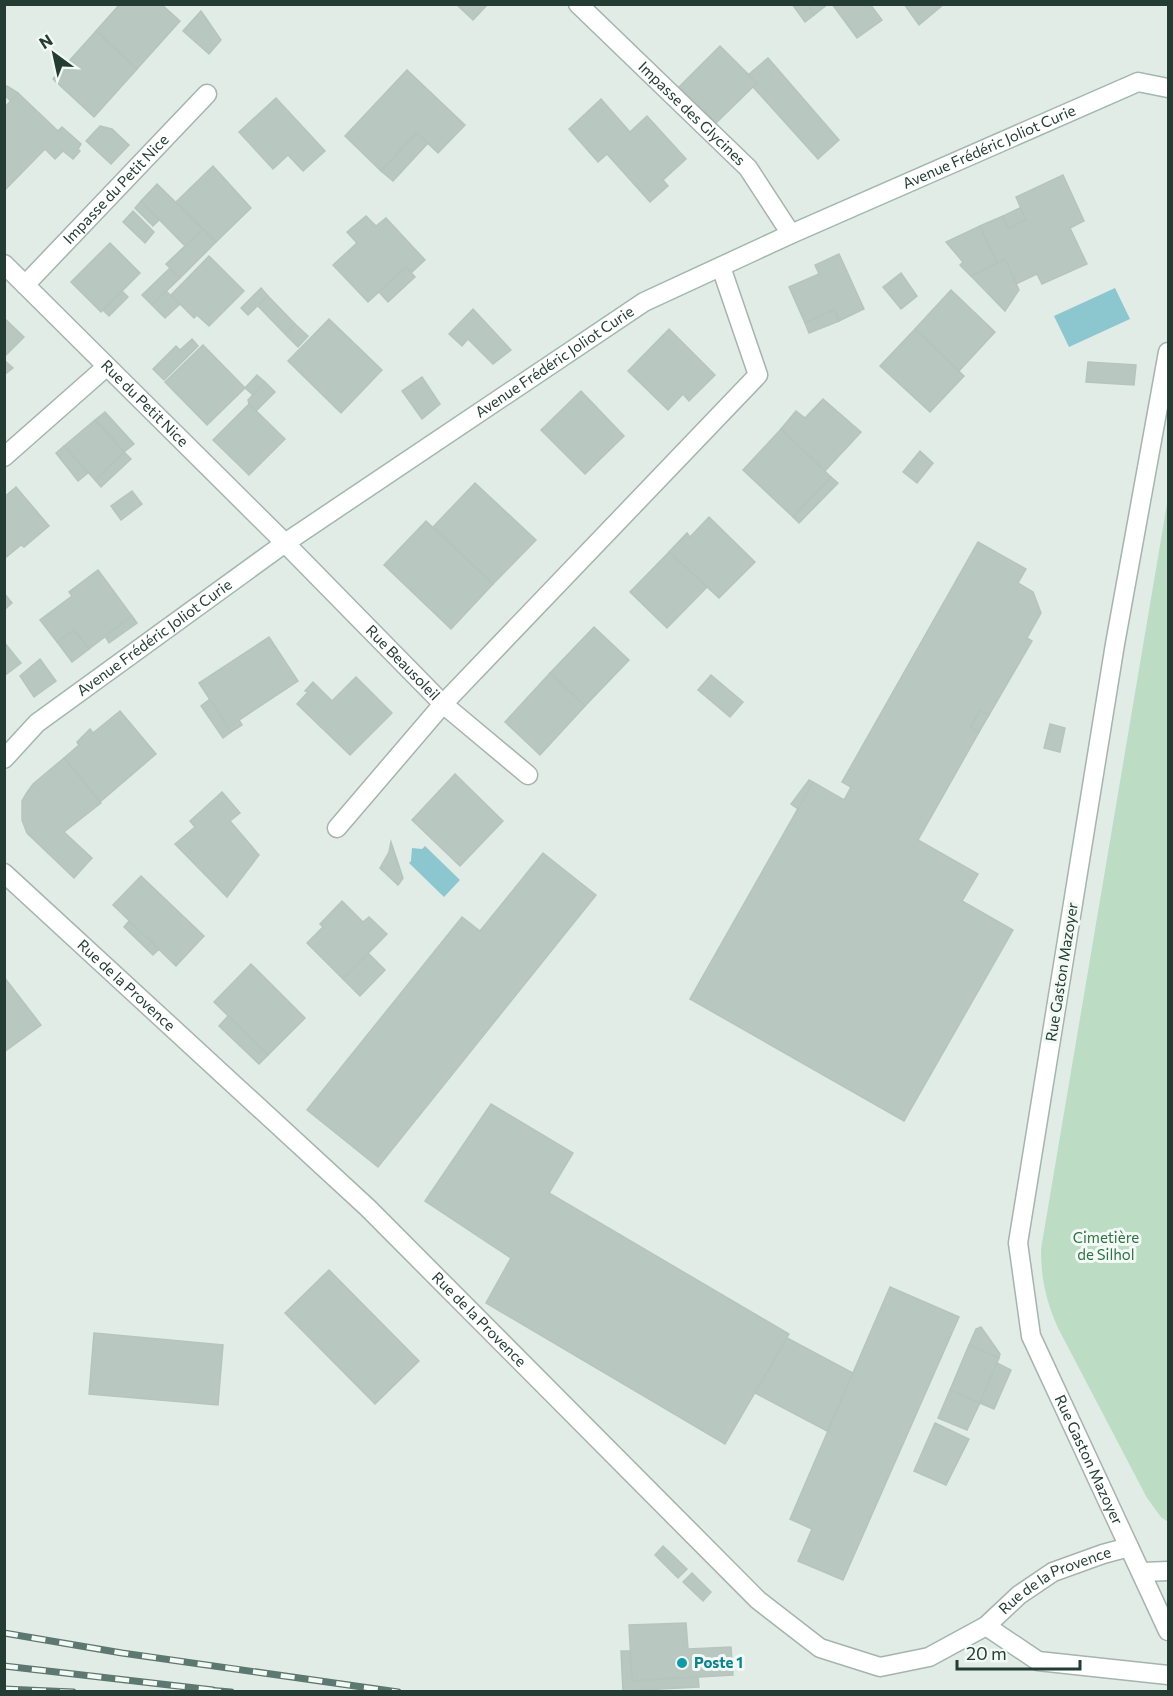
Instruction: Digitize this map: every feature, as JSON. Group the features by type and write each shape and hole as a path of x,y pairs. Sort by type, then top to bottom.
{"street":[{"name":"Impasse des Glycines","path":"578,4 748,168 791,234"},
{"name":"Avenue Frédéric Joliot Curie","path":"4,759 37,723 285,543 644,302 791,234 1138,82 1168,88"},
{"name":"Impasse du Petit Nice","path":"25,285 207,94"},
{"name":"Rue du Petit Nice","path":"4,264 285,543"},
{"path":"337,828 443,704 758,375 721,267"},
{"name":"Rue Gaston Mazoyer","path":"1168,352 1115,644 1018,1243 1031,1336 1168,1631"},
{"path":"4,457 106,367"},
{"name":"Rue Beausoleil","path":"285,543 443,704 528,775"},
{"name":"Rue de la Provence","path":"4,873 368,1208 758,1600 820,1648 880,1667 929,1657 986,1626 1019,1595 1053,1572 1129,1546"},
{"path":"1142,1572 1168,1571"},
{"name":"Rue de la Provence","path":"986,1626 1038,1661 1168,1675"}],"green space":[{"name":"Cimetière de Silhol","path":"1168,498 1168,1522 1161,1517 1147,1498 1058,1328 1045,1290 1041,1249"}],"water":[{"path":"1115,288 1130,319 1069,347 1054,316"},
{"path":"425,846 460,880 444,897 409,863 412,848 422,849"}],"building":[{"path":"120,4 161,4 180,21 137,69 96,31"},
{"path":"456,4 488,4 473,20"},
{"path":"792,4 807,4 814,15 805,22"},
{"path":"807,4 828,4 814,15"},
{"path":"832,4 870,4 882,20 857,38"},
{"path":"904,4 944,4 919,25"},
{"path":"201,11 221,40 209,54 183,31"},
{"path":"96,31 137,69 94,117 53,79"},
{"path":"720,46 757,83 716,123 679,87"},
{"path":"768,58 839,140 818,159 753,87 757,83 748,75"},
{"path":"407,70 465,125 438,153 417,133 381,171 345,136"},
{"path":"7,86 18,93 11,101 4,95 4,89"},
{"path":"18,93 58,131 62,127 81,144 78,149 80,151 73,159 63,151 55,159 45,149 4,191 4,108"},
{"path":"276,98 325,151 303,171 288,155 273,169 239,132"},
{"path":"601,99 630,132 647,116 686,159 663,180 668,186 650,202 607,154 598,162 569,129"},
{"path":"100,126 112,129 129,145 111,164 86,141"},
{"path":"417,133 428,143 393,181 381,171"},
{"path":"213,166 251,208 216,242 176,202"},
{"path":"1063,175 1084,221 1070,228 1087,264 1042,284 1037,274 1016,284 1005,259 997,263 980,226 1003,216 1008,228 1026,220 1016,197"},
{"path":"157,184 203,229 186,247 141,201"},
{"path":"141,201 159,220 153,226 135,208"},
{"path":"1020,208 1026,220 1008,228 1003,216"},
{"path":"133,211 154,232 145,243 123,222"},
{"path":"366,216 376,226 386,218 425,260 412,272 406,267 368,302 333,265 357,243 347,232"},
{"path":"980,226 997,263 971,276 960,265 963,262 946,242"},
{"path":"203,229 216,242 180,278 166,264"},
{"path":"110,243 140,273 101,312 71,282"},
{"path":"839,254 864,309 839,321 834,310 805,323 789,287 819,274 815,265"},
{"path":"209,256 244,291 209,326 197,315 194,318 171,295"},
{"path":"1005,259 1019,290 1005,311 971,276"},
{"path":"406,267 415,277 388,302 379,292"},
{"path":"170,268 180,278 152,305 142,295"},
{"path":"901,273 917,296 901,309 883,287"},
{"path":"261,288 268,296 248,315 241,308"},
{"path":"951,290 995,332 959,371 915,329"},
{"path":"122,291 128,297 109,316 103,310"},
{"path":"166,291 180,304 165,318 152,305"},
{"path":"268,296 295,324 285,334 258,306"},
{"path":"473,309 511,350 493,364 468,339 462,346 449,334"},
{"path":"834,310 839,321 809,333 805,323"},
{"path":"4,318 24,337 4,357"},
{"path":"329,319 382,370 341,413 288,361"},
{"path":"295,324 308,336 298,347 285,334"},
{"path":"669,329 715,375 689,401 683,394 668,410 628,371"},
{"path":"915,329 964,376 930,412 880,366"},
{"path":"192,339 198,346 164,380 153,369 176,346 180,350"},
{"path":"203,345 245,388 207,425 165,382"},
{"path":"4,360 13,368 4,375"},
{"path":"1088,362 1136,365 1134,385 1086,382"},
{"path":"257,375 265,382 253,395 245,388"},
{"path":"422,377 440,404 422,419 402,391"},
{"path":"265,382 275,392 256,411 248,400"},
{"path":"581,391 624,436 585,474 541,430"},
{"path":"823,399 861,432 825,471 781,429 796,411 805,418"},
{"path":"249,404 285,439 249,475 213,440"},
{"path":"105,412 134,444 124,452 95,420"},
{"path":"95,420 124,452 95,480 64,446"},
{"path":"781,429 831,477 793,517 743,470"},
{"path":"64,446 88,473 78,481 56,453"},
{"path":"920,451 933,463 917,483 903,472"},
{"path":"124,452 131,459 101,487 95,480"},
{"path":"831,477 838,483 799,523 793,517"},
{"path":"475,483 536,540 493,584 433,527"},
{"path":"16,487 49,526 24,547 21,545 4,559 4,497"},
{"path":"132,491 142,504 121,520 111,506"},
{"path":"709,517 755,562 719,598 669,552 687,533 690,537"},
{"path":"426,521 493,584 451,629 384,565"},
{"path":"978,542 1026,569 1018,583 1033,592 1041,613 1027,638 1032,641 989,715 980,710 971,727 979,732 918,840 978,874 962,901 1013,930 904,1121 690,999 813,782 844,800 851,787 842,782"},
{"path":"669,552 707,587 667,628 630,592"},
{"path":"98,570 132,616 89,649 74,630 57,642 40,620 72,596 69,592"},
{"path":"4,593 12,603 4,610"},
{"path":"132,616 137,623 109,643 105,636"},
{"path":"594,627 629,660 585,706 550,673"},
{"path":"74,630 89,649 72,662 57,642"},
{"path":"269,637 298,681 239,720 242,725 231,732 199,683"},
{"path":"4,642 21,663 4,676"},
{"path":"40,659 56,681 34,697 20,676"},
{"path":"550,673 585,706 540,755 505,722"},
{"path":"711,675 743,702 730,717 698,690"},
{"path":"356,677 392,713 350,755 297,704 308,692 305,691 313,682 332,701"},
{"path":"210,699 231,732 223,738 201,706"},
{"path":"980,710 989,715 979,732 971,727"},
{"path":"120,711 156,754 100,802 64,758 79,745 77,742 90,729 93,733"},
{"path":"1050,724 1065,728 1060,752 1044,748"},
{"path":"64,758 101,803 64,832 92,858 74,878 27,833 22,820 22,801 26,794 33,784"},
{"path":"455,774 503,821 460,866 412,820"},
{"path":"809,780 813,782 798,809 791,804"},
{"path":"222,792 240,813 230,821 259,855 227,897 175,844 195,827 190,821"},
{"path":"391,842 403,878 398,885 380,868 389,852"},
{"path":"543,853 596,895 378,1167 307,1110 462,917 480,931"},
{"path":"141,876 204,936 176,966 113,905"},
{"path":"342,901 363,922 369,917 387,934 343,979 307,943 323,927 320,924"},
{"path":"129,921 159,949 153,955 124,927"},
{"path":"368,953 385,970 360,996 343,979"},
{"path":"251,964 305,1018 268,1055 214,1002"},
{"path":"4,977 41,1025 4,1052"},
{"path":"228,1016 268,1055 259,1064 219,1026"},
{"path":"491,1104 573,1153 549,1193 789,1334 725,1444 486,1303 511,1258 425,1201"},
{"path":"329,1270 419,1361 375,1404 285,1313"},
{"path":"890,1287 959,1317 843,1580 798,1561 812,1529 790,1519"},
{"path":"981,1327 1000,1354 999,1358 969,1345 976,1329"},
{"path":"94,1333 223,1345 218,1405 89,1394"},
{"path":"787,1338 853,1373 827,1431 755,1393"},
{"path":"969,1345 999,1358 980,1403 950,1390"},
{"path":"997,1363 1011,1370 994,1409 980,1403"},
{"path":"950,1390 980,1403 967,1430 938,1418"},
{"path":"935,1423 969,1439 946,1485 914,1471"},
{"path":"663,1546 687,1569 678,1578 655,1555"},
{"path":"692,1573 711,1592 703,1601 683,1582"},
{"name":"Poste 1","path":"686,1623 688,1649 731,1647 733,1675 632,1681 629,1625"},
{"path":"621,1651 630,1651 632,1681 698,1677 699,1687 623,1691"}],"railway":[{"path":"4,1633 122,1653 398,1692"},
{"path":"4,1666 213,1690"},
{"path":"4,1689 73,1692"},
{"path":"207,1690 231,1692"}],"place":[{"name":"Poste 1","path":"682,1663"}]}
